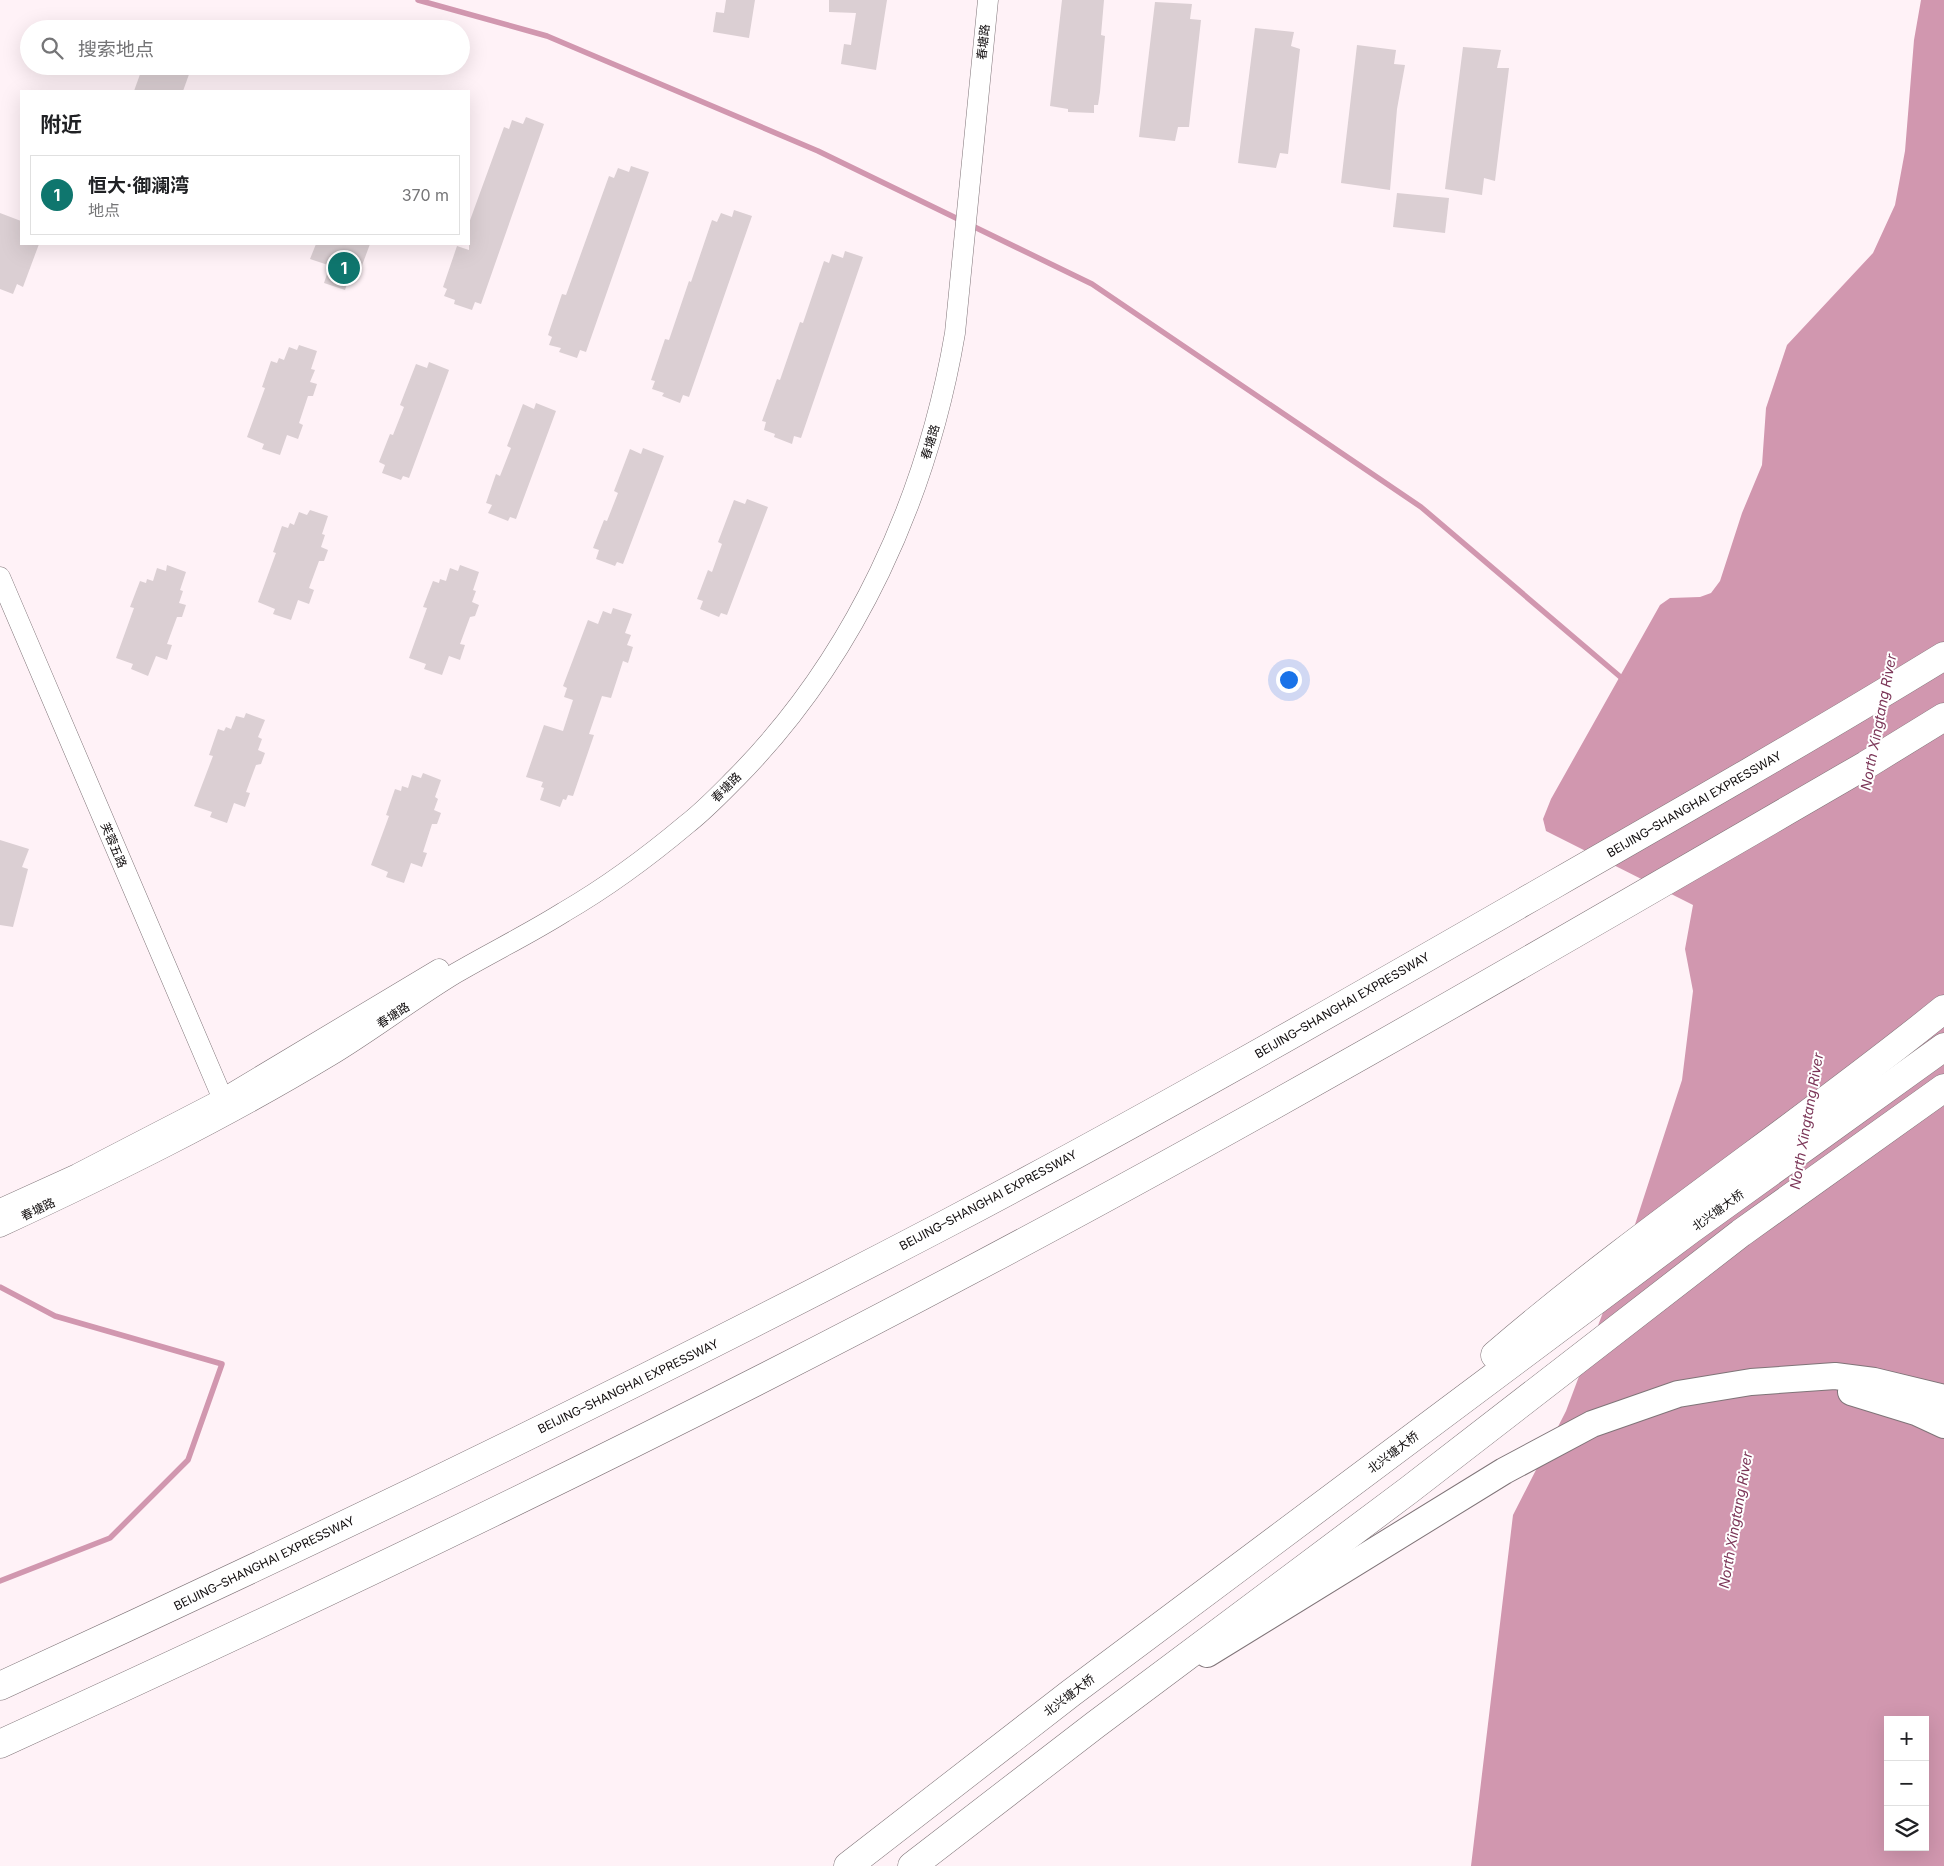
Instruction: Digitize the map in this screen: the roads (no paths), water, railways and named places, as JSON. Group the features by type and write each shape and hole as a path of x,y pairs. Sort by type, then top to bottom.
{"highway":[{"name":"BEIJING–SHANGHAI EXPRESSWAY","path":"0,1686 161,1613 389,1503 692,1354 949,1222 1289,1037 1840,720 1944,656"},
{"path":"0,1744 453,1532 715,1403 971,1270 1314,1084 1866,765 1944,717"},
{"path":"1071,1693 1472,1375 1554,1305 1886,1056 1944,1008"},
{"path":"1886,1056 1944,1018"},
{"name":"北兴塘大桥","path":"848,1866 1071,1693 1690,1230 1944,1046"},
{"path":"912,1866 1095,1725 1409,1490 1741,1233 1944,1088"}],"main road":[{"path":"1095,1725 1431,1515 1504,1471 1592,1424 1678,1394 1751,1382 1835,1376 1874,1381 1944,1398"},
{"path":"1800,1380 1867,1396 1916,1412 1944,1425"}],"street":[{"name":"春塘路","path":"0,1227 84,1188 225,1106 619,864 676,824 728,774 770,726 825,654 860,592 896,514 923,433 942,348 958,248 978,0"},
{"name":"春塘路","path":"964,182 988,0"},
{"name":"芙蓉五路","path":"0,577 225,1106"},
{"name":"春塘路","path":"0,1209 225,1106"}],"water":[{"name":"North Xingtang River","path":"1921,0 1944,0 1944,1866 1471,1866 1513,1515 1566,1411 1629,1243 1682,1080 1693,991 1685,949 1693,905 1546,831 1543,819 1551,799 1660,605 1670,598 1700,597 1711,593 1720,581 1742,513 1762,465 1766,408 1787,345 1873,253 1895,205 1905,151 1914,40"}],"waterway":[{"path":"418,0 547,36 818,151 1092,284 1421,507 1624,680"},
{"path":"0,1287 55,1316 222,1364 188,1460 110,1538 0,1581"}],"place":[{"name":"恒大·御澜湾","path":"344,268"}]}
